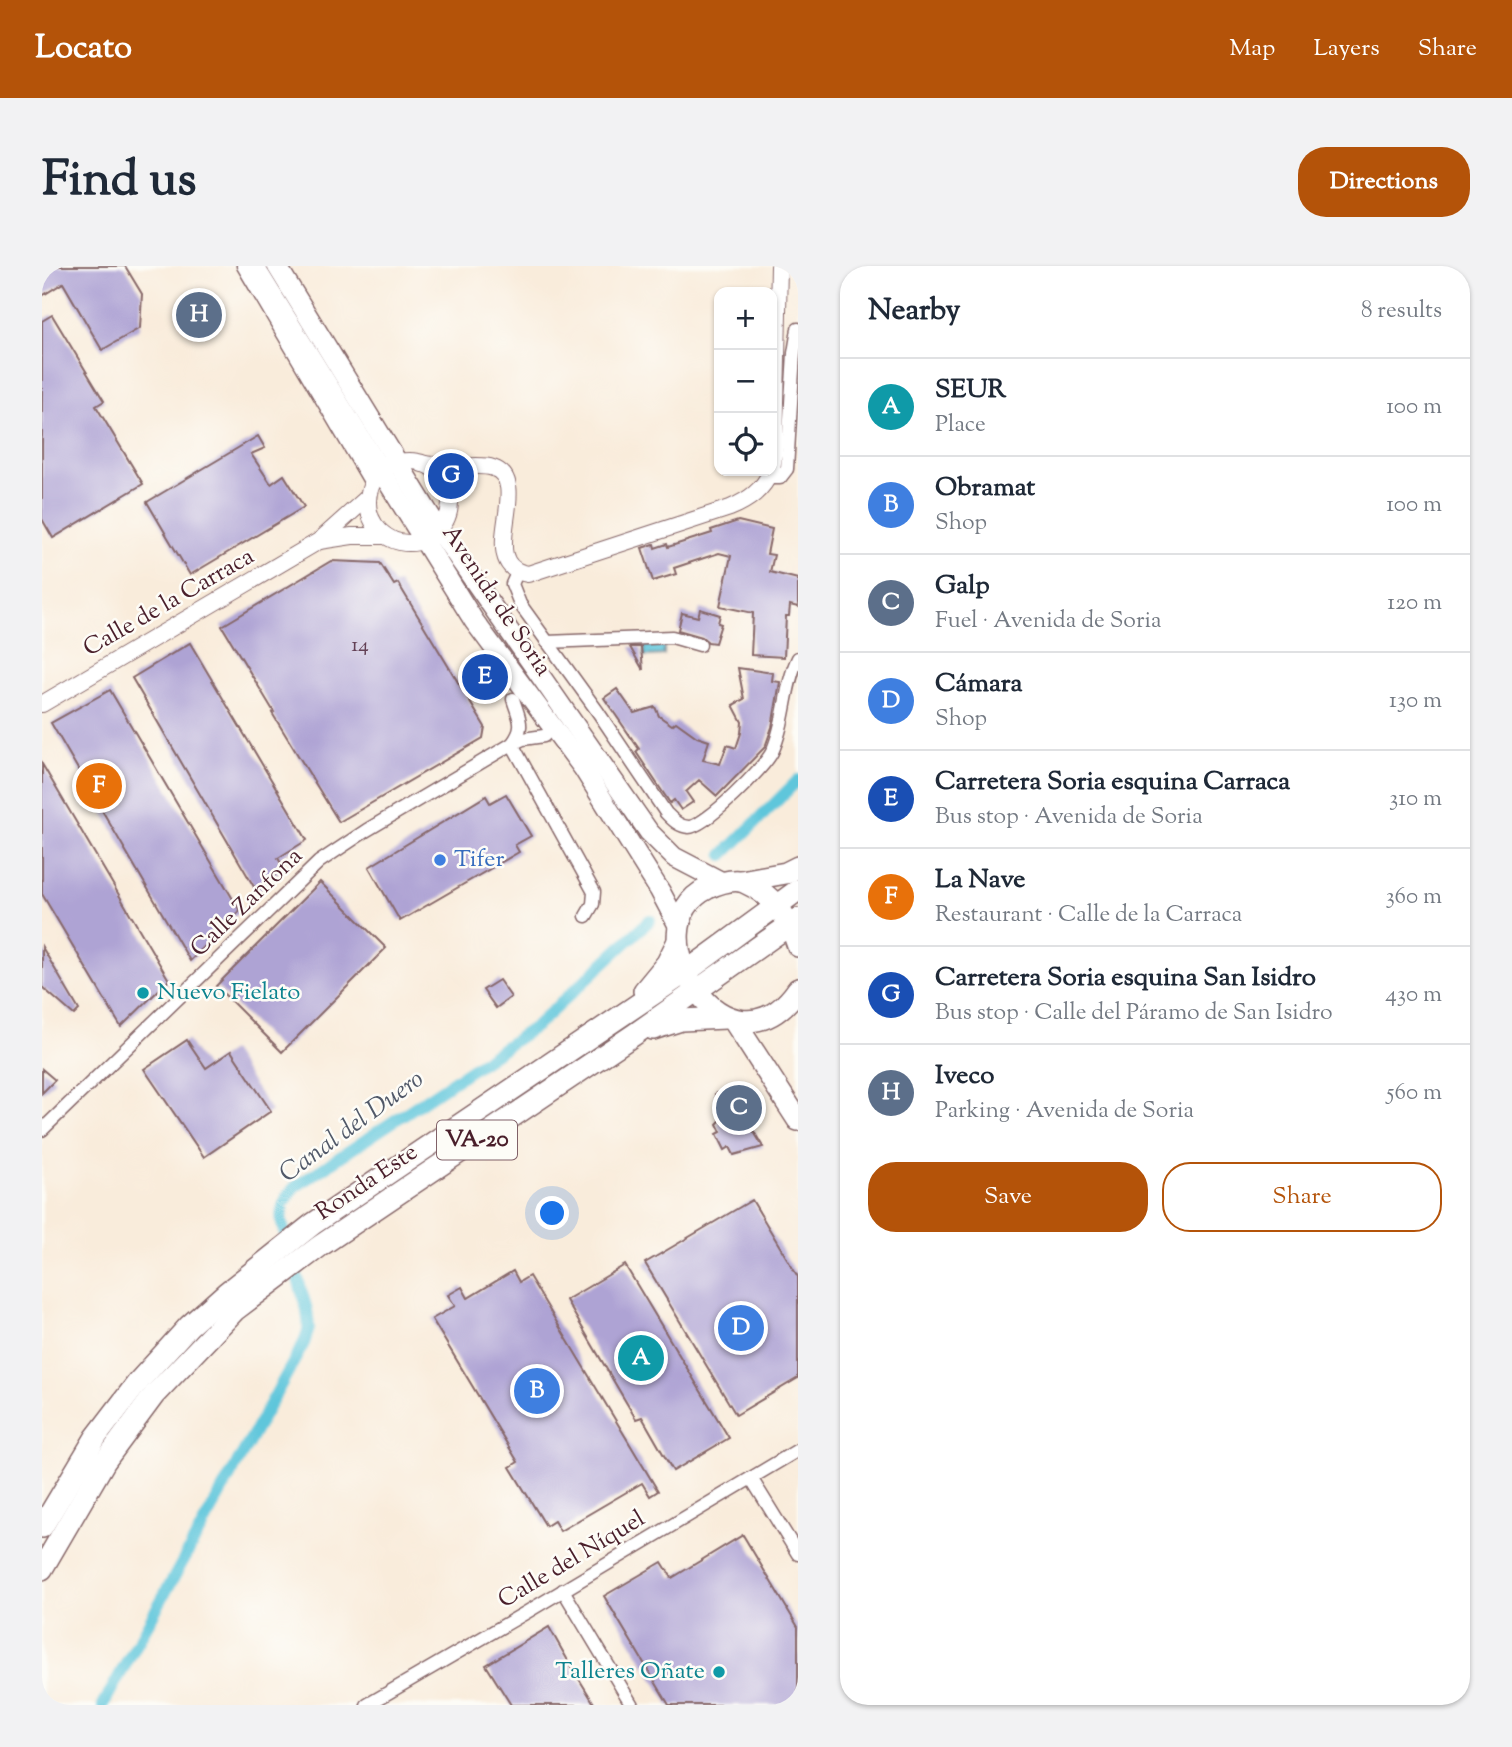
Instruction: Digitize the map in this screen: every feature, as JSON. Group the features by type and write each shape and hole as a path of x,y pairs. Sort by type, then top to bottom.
{"highway":[{"path":"628,1011 661,971 687,908 695,897 705,889 732,881 786,873 798,867"},
{"path":"732,881 763,892 779,906 795,930"},
{"name":"Ronda Este","path":"42,1569 105,1461 155,1395 235,1310 320,1246 635,1034 691,981 798,890"},
{"name":"Ronda Este","path":"42,1527 96,1437 138,1382 188,1326 265,1260 313,1224 628,1011 795,930"},
{"path":"678,933 691,981 711,1008 730,1019 798,1120"},
{"path":"635,1034 681,1020 752,1021 767,1017 781,1008 797,991"},
{"path":"797,991 798,1016"}],"main road":[{"name":"Avenida de Soria","path":"254,266 379,480 431,536 649,832 674,857 732,881"},
{"name":"Avenida de Soria","path":"276,266 379,480"},
{"name":"Avenida de Soria","path":"431,536 480,631 583,768 660,891 678,933"}],"street":[{"name":"Avenida de Soria","path":"243,266 379,480"},
{"path":"776,413 779,266"},
{"path":"776,476 780,478 787,470 794,353 798,329"},
{"path":"386,536 372,520 369,509 379,480 412,461 457,467 496,468 506,481 509,494 503,549 506,558 517,572 528,574 730,508 747,501 769,476"},
{"path":"422,464 440,475 450,500 449,510 431,536"},
{"path":"450,500 462,479 477,466"},
{"name":"Calle de la Carraca","path":"42,704 319,541 379,480"},
{"name":"Calle de la Carraca","path":"319,541 352,536 386,536 400,542 431,536"},
{"path":"517,572 512,584 520,604 667,813 675,822 688,827 701,823 710,816 754,775 771,754 782,725 798,658"},
{"path":"547,642 672,637 700,645"},
{"path":"513,699 521,726 520,734 512,744 594,892 593,904 586,916"},
{"name":"Calle Zanfona","path":"42,1130 319,862 367,830 512,744 523,739 544,736"},
{"name":"Calle del Níquel","path":"371,1704 798,1450"},
{"path":"751,1478 798,1554"},
{"path":"563,1590 632,1705"}],"water":[{"path":"664,645 664,655 645,656 644,646"}],"building":[{"path":"42,266 125,266 142,294 140,328 102,350 63,283 42,296"},
{"path":"52,315 104,401 96,406 143,484 53,538 42,519 42,321"},
{"path":"258,436 265,448 251,454 271,484 284,475 304,507 190,575 147,502"},
{"path":"738,521 772,529 767,554 774,555 770,572 798,579 798,607 790,605 789,616 786,616 784,657 751,655 753,613 720,606 731,556 719,553 674,568 676,574 653,581 642,548 654,544 655,548 667,544 668,547 712,533 711,530"},
{"path":"331,561 380,563 394,585 398,583 485,727 483,738 339,822 222,626"},
{"path":"700,609 720,615 718,623 721,624 715,643 678,630 682,613 698,617"},
{"path":"190,643 307,840 278,858 283,867 257,892 132,678"},
{"path":"630,647 641,647 643,670"},
{"path":"738,668 773,673 772,681 780,682 772,727 765,747 717,796 699,780 686,792 693,802 681,810 674,800 670,803 636,752 639,749 604,698 617,689 634,713 655,707 659,716 672,725 676,722 697,737 709,741 703,760 720,764 727,745 736,748 741,733 742,722 733,705 744,699"},
{"path":"110,690 240,911 190,961 51,723"},
{"path":"42,764 169,980 121,1027 42,894"},
{"path":"506,794 531,836 515,845 519,852 400,921 369,867 486,796 490,803"},
{"path":"320,882 386,948 282,1052 216,986"},
{"path":"42,947 79,1010 74,1015 42,987"},
{"path":"499,980 511,997 496,1008 483,990"},
{"path":"187,1040 206,1068 231,1051 271,1111 204,1157 144,1069"},
{"path":"42,1069 55,1080 42,1093"},
{"path":"724,1090 725,1104 716,1102 715,1094"},
{"path":"737,1103 763,1147 734,1155 730,1147 725,1150 717,1134 721,1132 717,1124"},
{"path":"752,1200 798,1277 798,1378 736,1415 645,1263"},
{"path":"625,1265 729,1438 673,1471 642,1417 636,1419 566,1300"},
{"path":"513,1271 519,1282 529,1276 658,1491 650,1496 642,1483 560,1531 554,1521 546,1526 510,1467 518,1462 432,1319 455,1306 448,1295 462,1287 468,1298"},
{"path":"743,1535 798,1627 798,1705 669,1705 604,1596 662,1562 672,1578"},
{"path":"549,1627 595,1705 511,1705 486,1665"}],"waterway":[{"name":"Canal del Duero","path":"723,855 798,780"},
{"name":"Canal del Duero","path":"103,1705 304,1343 309,1328 307,1310 281,1220 283,1206 289,1195 295,1187 536,1026 650,920"}],"place":[{"name":"Iveco","path":"199,315"},
{"name":"Carretera Soria esquina San Isidro","path":"451,476"},
{"name":"Carretera Soria esquina Carraca","path":"485,677"},
{"name":"La Nave","path":"99,786"},
{"name":"Tifer","path":"440,860"},
{"name":"Nuevo Fielato","path":"143,993"},
{"name":"Galp","path":"739,1108"},
{"name":"Cámara","path":"741,1328"},
{"name":"SEUR","path":"641,1358"},
{"name":"Obramat","path":"537,1391"},
{"name":"Talleres Oñate","path":"719,1672"}]}
